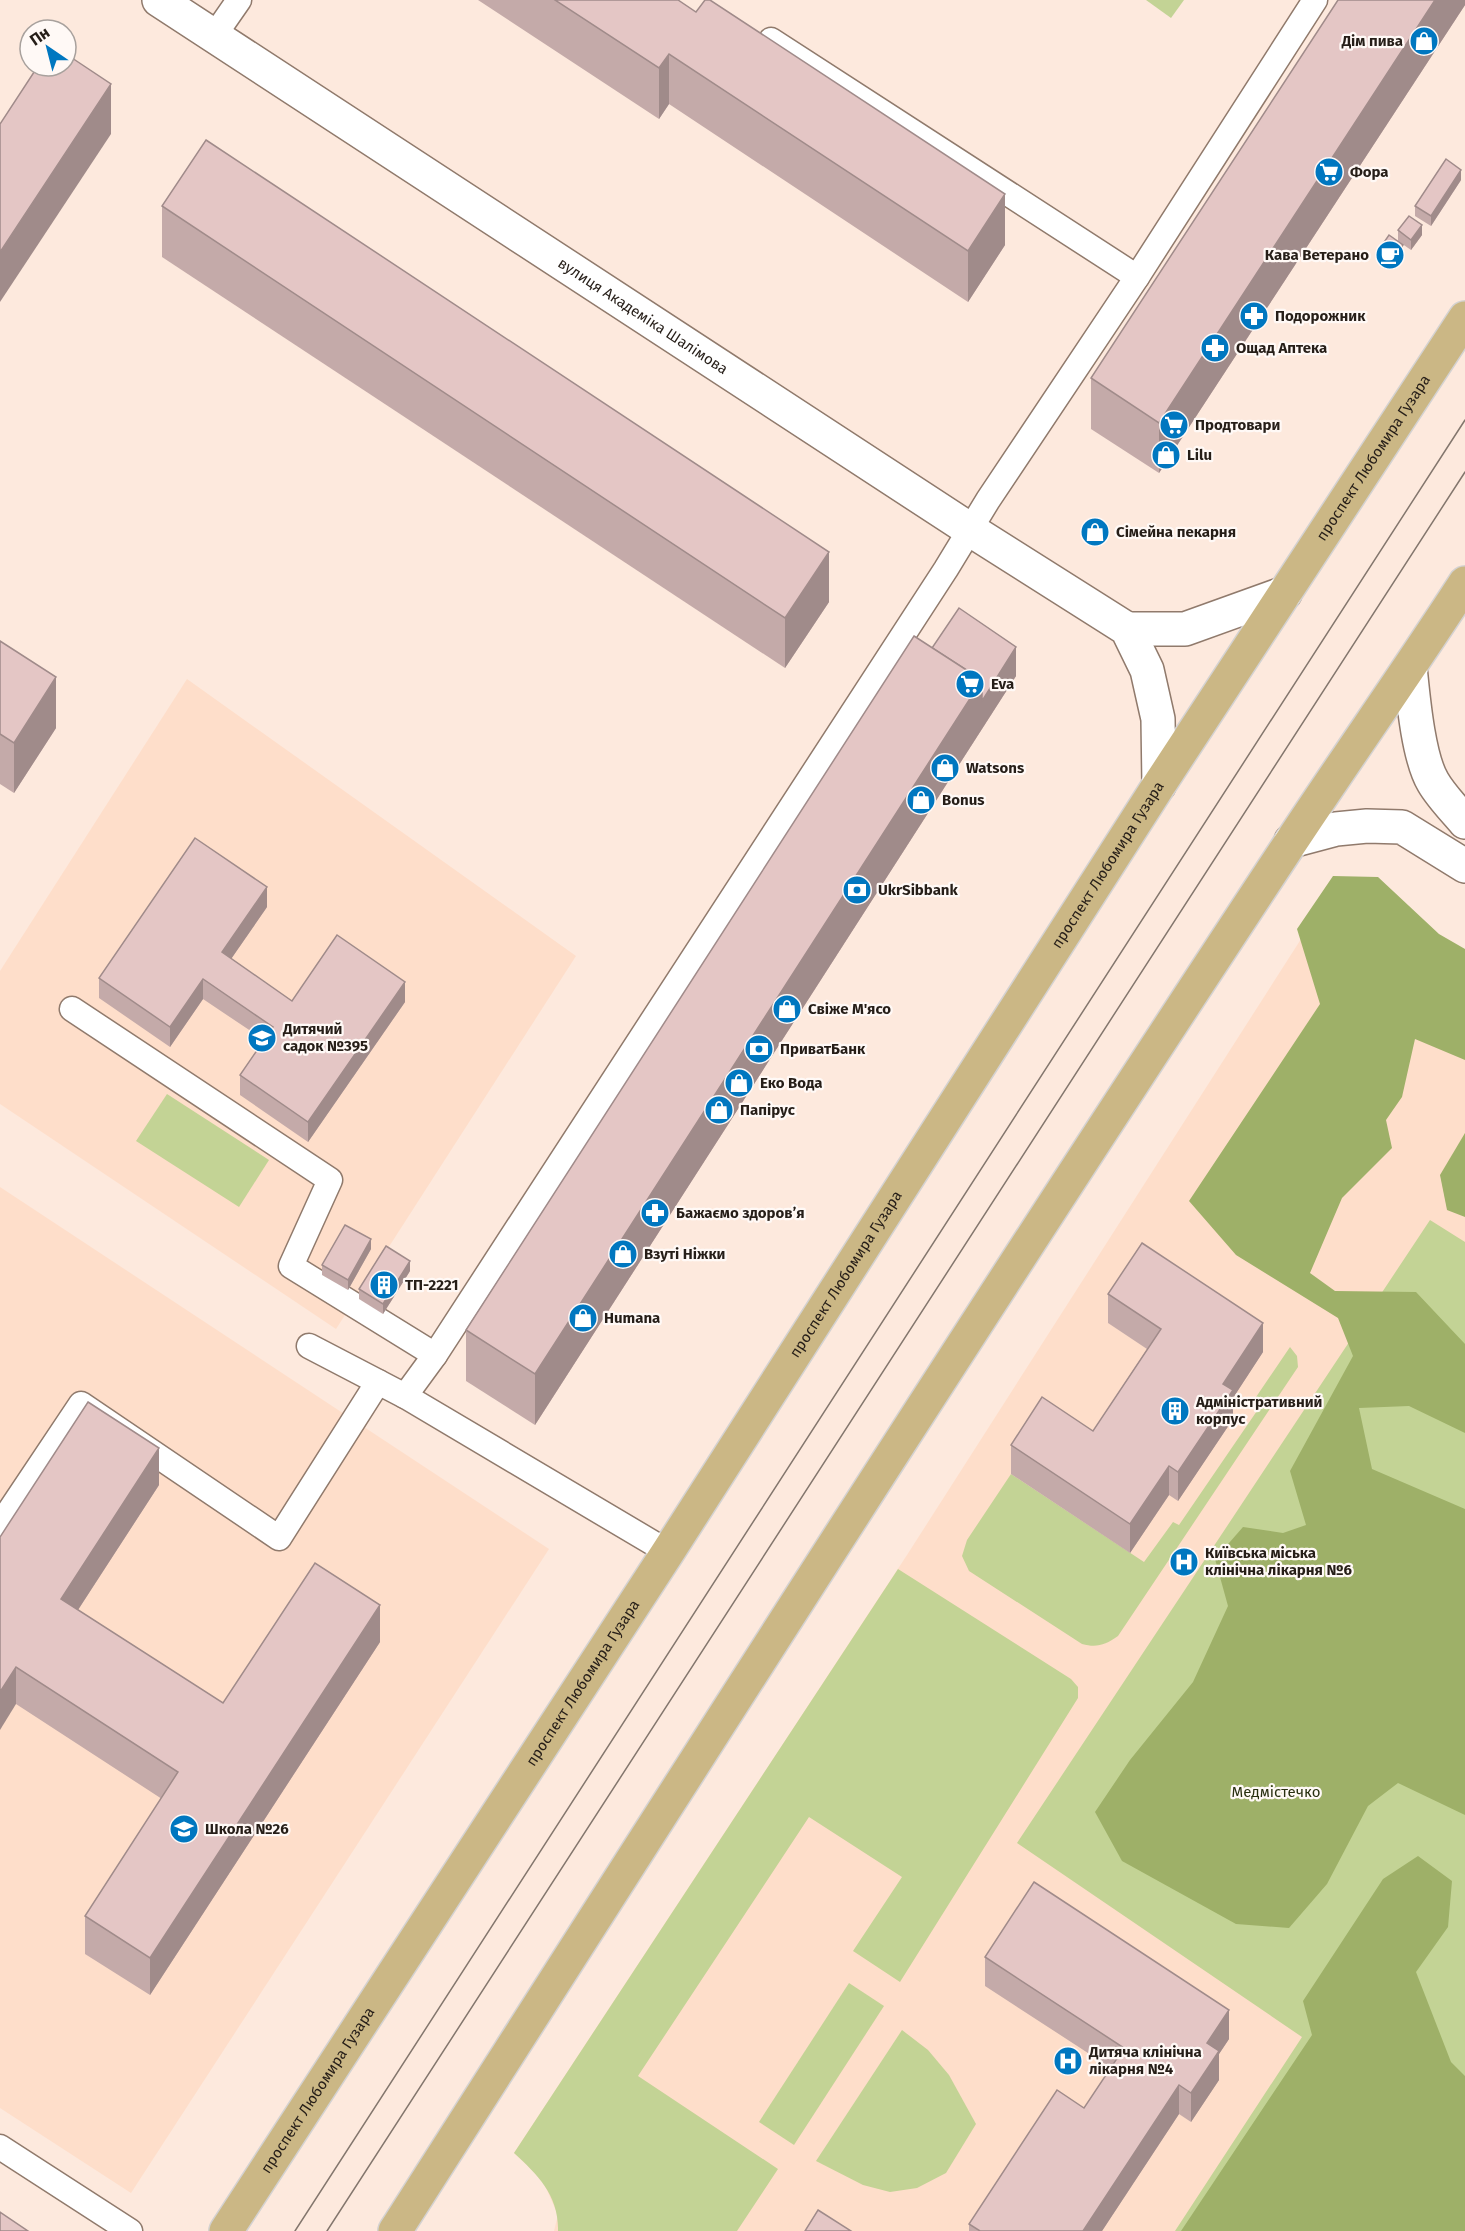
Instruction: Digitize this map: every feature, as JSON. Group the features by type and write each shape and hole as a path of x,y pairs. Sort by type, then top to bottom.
{"main road":[{"name":"проспект Любомира Гузара","path":"226,2231 668,1552 1159,785 1465,318"},
{"path":"395,2231 850,1519 1291,841 1465,583"}],"street":[{"name":"вулиця Академіка Шалімова","path":"159,0 969,529 1127,629"},
{"path":"1159,785 1158,719 1148,670 1127,629 1185,629 1285,593"},
{"path":"1410,667 1414,707 1425,760 1432,780 1465,822"},
{"path":"1291,841 1336,829 1367,826 1402,827 1465,866"}],"lane":[{"path":"214,36 240,0"},
{"path":"405,1396 435,1354 946,569 969,529 1137,278 1315,0"},
{"path":"749,26 1137,278"},
{"path":"72,1009 330,1180 291,1266 435,1354"},
{"path":"309,1346 405,1396 668,1552"},
{"path":"0,1525 81,1404 279,1538 378,1382"},
{"path":"0,2147 130,2231"}],"shaded area":[{"name":"Дитячий садок №395","path":"187,679 576,956 336,1329 0,1104 0,971"},
{"name":"Київська міська клінічна лікарня №6","path":"1335,886 1465,967 1465,2231 554,2231 558,2215 542,2179 514,2153 907,1555"},
{"name":"Школа №26","path":"0,1187 549,1549 131,2193 0,2108"}],"green space":[{"path":"1146,0 1184,0 1171,18"},
{"path":"1333,876 1378,877 1439,934 1465,949 1465,1060 1415,1039 1402,1097 1386,1120 1392,1148 1342,1198 1310,1273 1335,1291 1416,1292 1465,1344 1465,1433 1409,1406 1359,1408 1372,1469 1465,1509 1465,1815 1398,1783 1368,1806 1327,1884 1289,1928 1236,1924 1122,1861 1095,1812 1130,1760 1193,1682 1228,1606 1215,1559 1243,1527 1283,1533 1306,1525 1290,1471 1353,1356 1338,1318 1236,1255 1189,1201 1320,1004 1297,929"},
{"path":"167,1094 269,1160 239,1207 136,1141"},
{"path":"1465,1133 1465,1217 1447,1210 1440,1175"},
{"name":"Медмістечко","path":"1430,1220 1465,1242 1465,2231 1175,2231 1302,2037 1017,1843"},
{"path":"1290,1347 1297,1356 1298,1367 1118,1636 1101,1645 1082,1644 969,1571 962,1556 967,1540 1011,1474 1144,1562 1173,1522 1179,1525 1261,1405 1254,1400"},
{"path":"898,1569 1071,1679 1078,1687 1078,1698 900,1982 853,1951 902,1877 809,1817 638,2076 778,2169 737,2231 558,2231 555,2207 551,2197 539,2178 514,2153"},
{"path":"1418,1856 1452,1881 1448,1927 1416,1972 1451,2062 1465,2076 1465,2231 1181,2231 1312,2035 1303,2001 1383,1879"},
{"path":"849,1983 884,2006 794,2145 759,2122"},
{"path":"902,2030 928,2050 949,2075 976,2124 946,2173 917,2188 890,2192 863,2185 816,2161"}],"building":[{"path":"555,0 678,0 696,12 705,0 710,0 1005,194 968,251 669,54 659,68"},
{"path":"1338,0 1435,0 1159,423 1091,378"},
{"path":"78,62 111,84 0,252 0,124 30,78 78,78"},
{"path":"206,140 829,552 785,618 162,206"},
{"path":"1446,159 1461,170 1431,216 1415,206"},
{"path":"1409,216 1422,225 1411,240 1398,230"},
{"path":"1389,235 1403,245 1393,258 1380,248"},
{"path":"959,608 1016,647 982,701 982,680 932,648"},
{"path":"914,636 982,680 535,1374 466,1330"},
{"path":"0,641 56,677 14,743 0,734"},
{"path":"195,838 267,887 222,952 292,1001 337,935 405,982 308,1122 240,1075 273,1027 203,979 170,1027 99,978"},
{"path":"345,1225 371,1239 348,1280 322,1265"},
{"name":"Адміністративний корпус","path":"1142,1243 1263,1323 1223,1384 1233,1390 1178,1472 1169,1466 1130,1524 1011,1445 1042,1397 1093,1431 1161,1329 1108,1294"},
{"name":"ТП-2221","path":"386,1246 410,1261 383,1304 359,1289"},
{"path":"88,1402 159,1448 61,1599 223,1703 315,1563 380,1605 150,1958 85,1916 178,1772 16,1667 0,1692 0,1537"},
{"path":"1034,1882 1229,2010 1207,2043 1219,2051 1191,2093 1179,2085 1083,2231 980,2231 969,2224 1057,2090 1084,2108 1124,2048 985,1957"},
{"path":"818,2210 851,2231 805,2231"},
{"path":"0,2212 28,2231 0,2231"}],"tram line":[{"path":"295,2231 1465,420"},
{"path":"327,2231 1465,472"}],"place":[{"name":"Дім пива","path":"1424,41"},
{"name":"Фора","path":"1329,172"},
{"name":"Кава Ветерано","path":"1390,255"},
{"name":"Подорожник","path":"1254,316"},
{"name":"Ощад Аптека","path":"1215,348"},
{"name":"Продтовари","path":"1174,425"},
{"name":"Lilu","path":"1166,455"},
{"name":"Сімейна пекарня","path":"1095,532"},
{"name":"Eva","path":"970,684"},
{"name":"Watsons","path":"945,768"},
{"name":"Bonus","path":"921,800"},
{"name":"UkrSibbank","path":"857,890"},
{"name":"Свіже М'ясо","path":"787,1009"},
{"name":"Дитячий садок №395","path":"262,1038"},
{"name":"ПриватБанк","path":"759,1049"},
{"name":"Еко Вода","path":"739,1083"},
{"name":"Папірус","path":"719,1110"},
{"name":"Бажаємо здоровʼя","path":"655,1213"},
{"name":"Взуті Ніжки","path":"623,1254"},
{"name":"ТП-2221","path":"384,1285"},
{"name":"Humana","path":"583,1318"},
{"name":"Адміністративний корпус","path":"1175,1411"},
{"name":"Київська міська клінічна лікарня №6","path":"1184,1562"},
{"name":"Школа №26","path":"184,1829"},
{"name":"Дитяча клінічна лікарня №4","path":"1068,2061"}]}
